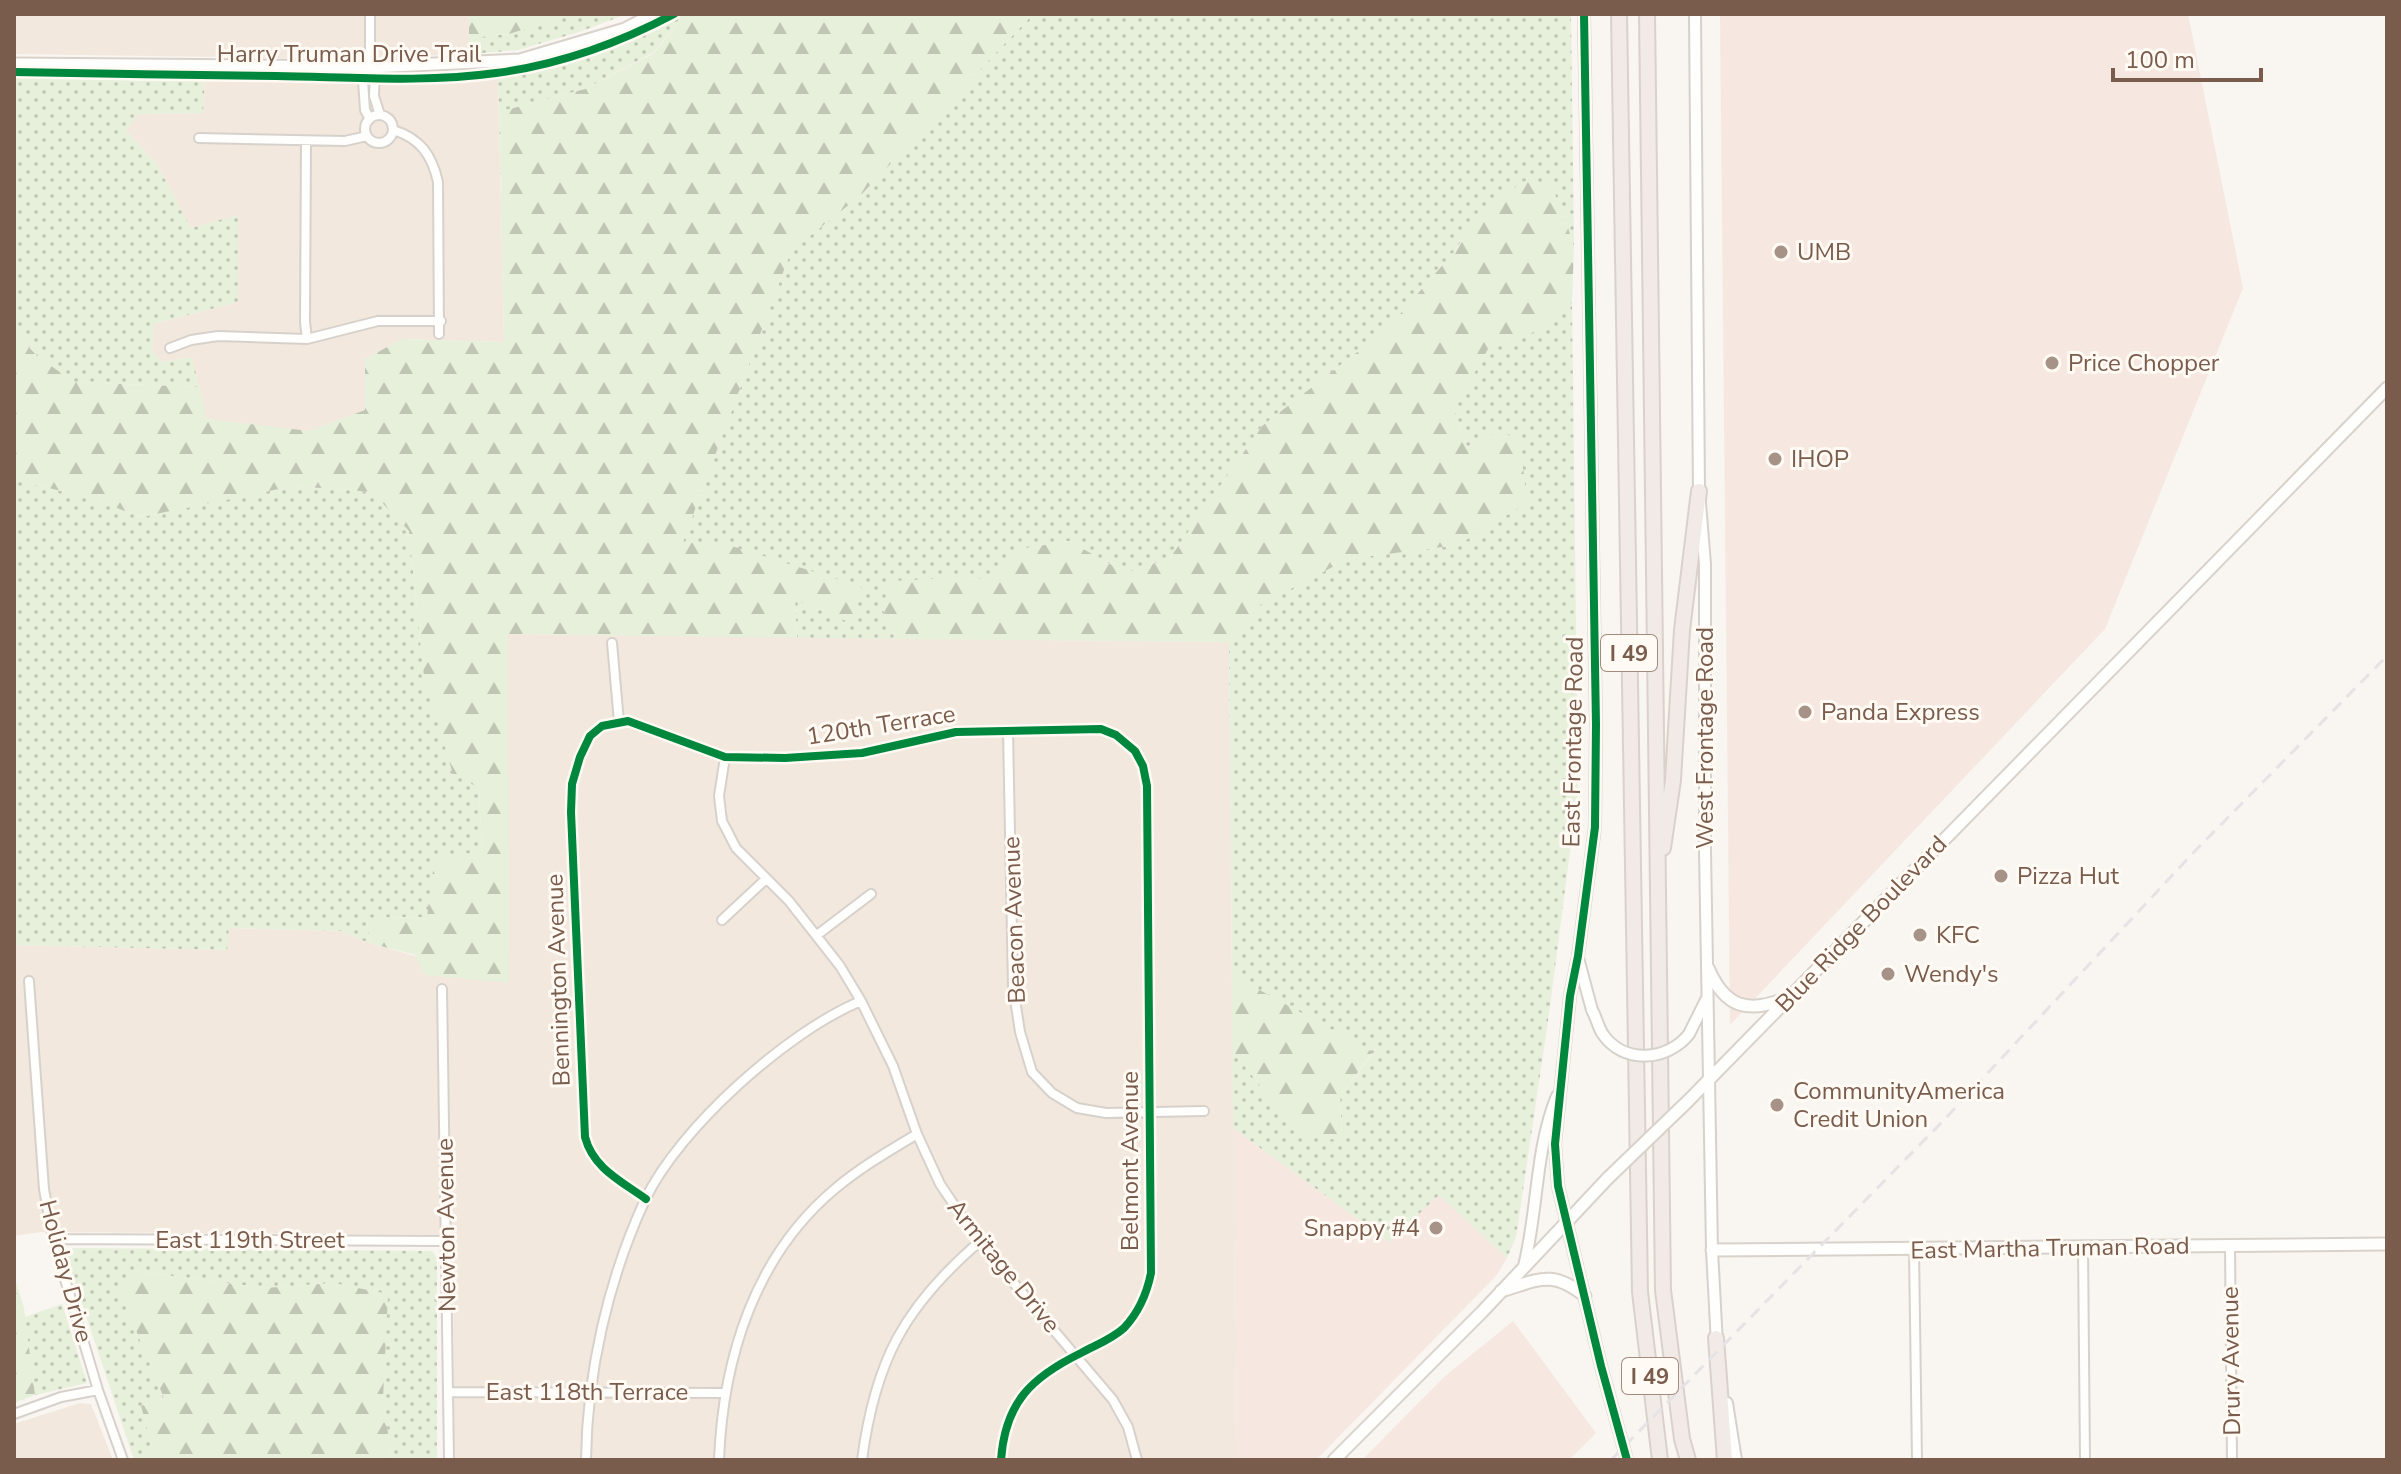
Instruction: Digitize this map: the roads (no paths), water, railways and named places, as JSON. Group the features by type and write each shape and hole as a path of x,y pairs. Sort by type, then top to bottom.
{"highway":[{"name":"I 49","path":"1619,14 1640,1292 1660,1460"},
{"name":"I 49","path":"1647,14 1663,1290 1682,1439 1688,1460"},
{"path":"1657,896 1673,780 1682,630 1699,491"},
{"path":"1716,1338 1725,1460"}],"main road":[{"path":"14,64 369,66 520,60 625,29 654,14"},
{"name":"Blue Ridge Boulevard","path":"1334,1460 2387,388"},
{"path":"1708,968 1717,987 1739,1005 1755,1007 1791,996"},
{"name":"East Martha Truman Road","path":"1712,1250 2387,1244"},
{"path":"1500,1291 1544,1279 1558,1279 1585,1296"}],"street":[{"path":"370,14 365,110 370,119"},
{"name":"East Frontage Road","path":"1584,14 1595,827 1570,996 1555,1144 1558,1186 1627,1460"},
{"name":"West Frontage Road","path":"1695,14 1699,491 1705,564 1712,1250 1716,1338 1736,1460"},
{"path":"199,138 345,141 367,136 382,142 390,138 393,130 391,121 380,115 369,66"},
{"path":"367,136 366,125 370,119 380,115"},
{"path":"393,130 414,138 424,148 438,182 439,334"},
{"path":"306,141 307,339"},
{"path":"170,348 218,336 307,339 378,321 441,321"},
{"path":"612,643 619,722"},
{"name":"120th Terrace","path":"619,722 628,721 725,757 841,755 956,732 1101,729 1116,735 1135,751 1143,766 1147,794"},
{"name":"Bennington Avenue","path":"619,722 602,726 590,736 572,784 585,1137 588,1150 598,1165 646,1199"},
{"name":"Beacon Avenue","path":"1008,731 1013,986 1020,1032 1032,1072 1052,1093 1077,1108 1106,1113 1204,1111"},
{"name":"Armitage Drive","path":"725,757 719,796 722,821 736,848 789,901 817,935 861,1001 893,1066 917,1134 940,1184 979,1242 1113,1400 1128,1427 1137,1460"},
{"name":"Belmont Avenue","path":"1001,1460 1007,1425 1023,1394 1051,1368 1113,1337 1139,1309 1148,1287 1151,1273 1147,794"},
{"path":"722,920 766,879"},
{"path":"817,935 871,894"},
{"path":"1578,956 1592,1010 1602,1034 1625,1053 1639,1056 1665,1052 1680,1045 1701,1014 1708,993"},
{"name":"Holiday Drive","path":"29,981 44,1189 53,1239 98,1390 123,1460"},
{"name":"Newton Avenue","path":"442,989 449,1460"},
{"path":"586,1460 598,1349 616,1278 646,1199 691,1135 741,1082 805,1032 861,1001"},
{"path":"1524,1266 1552,1108 1563,1083"},
{"path":"719,1460 732,1354 747,1310 771,1264 801,1222 834,1190 870,1162 917,1134"},
{"name":"East 119th Street","path":"53,1239 446,1241"},
{"path":"862,1460 875,1388 903,1325 949,1267 979,1242"},
{"name":"Drury Avenue","path":"2230,1246 2232,1460"},
{"path":"2083,1248 2085,1460"},
{"path":"1914,1250 1917,1460"},
{"path":"14,1414 61,1397 98,1390"},
{"name":"East 118th Terrace","path":"449,1392 725,1393"}],"railway":[{"path":"1611,1460 1942,1122 2195,851 2387,656"}],"place":[{"name":"UMB","path":"1781,252"},
{"name":"Price Chopper","path":"2052,363"},
{"name":"IHOP","path":"1775,459"},
{"name":"Panda Express","path":"1805,712"},
{"name":"Pizza Hut","path":"2001,876"},
{"name":"KFC","path":"1920,935"},
{"name":"Wendy's","path":"1888,974"},
{"name":"CommunityAmerica Credit Union","path":"1777,1105"},
{"name":"Snappy #4","path":"1436,1228"}]}
